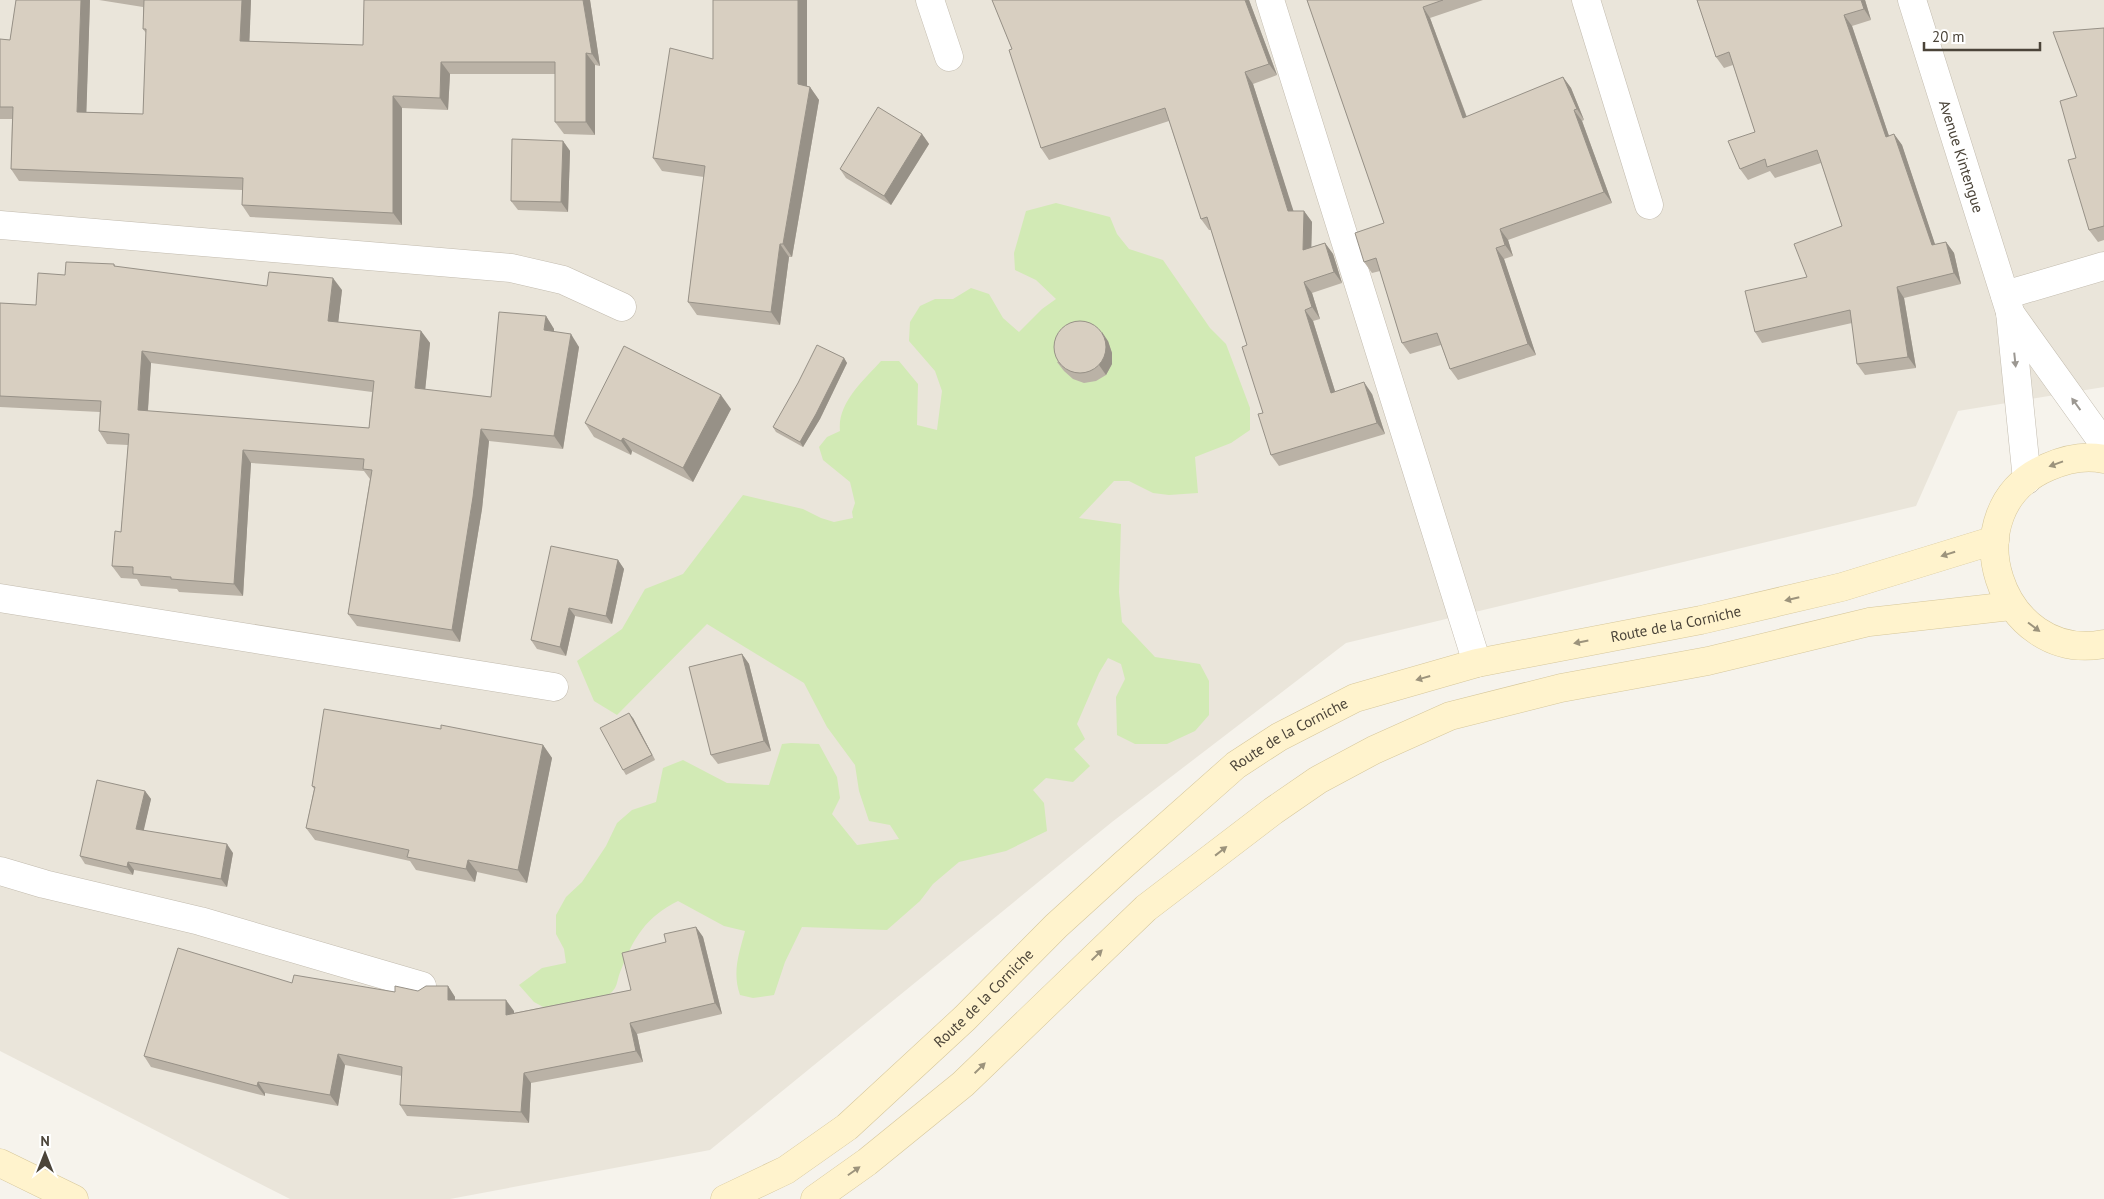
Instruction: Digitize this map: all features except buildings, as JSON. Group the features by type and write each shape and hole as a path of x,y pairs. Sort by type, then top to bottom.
{"main road":[{"path":"2104,459 2079,458 2060,462 2042,469 2027,480 2015,492 2005,507 1995,540 1994,557 2002,590 2024,620 2058,641 2078,645 2104,644"},
{"name":"Route de la Corniche","path":"725,1199 786,1170 847,1127 965,1018 1056,926 1236,765 1279,737 1355,698 1477,663 1701,620 1842,587 1995,540"},
{"path":"815,1199 867,1162 963,1084 1146,908 1273,811 1318,780 1374,750 1450,716 1561,688 1708,661 1869,622 2012,606"},
{"path":"0,1163 74,1199"}],"street":[{"path":"930,0 949,57"},
{"path":"1270,0 1477,663"},
{"path":"1586,0 1649,205"},
{"name":"Avenue Kintengue","path":"1912,0 2007,303 2027,480"},
{"path":"0,225 511,268 563,280 622,308"},
{"path":"2007,303 2104,266"},
{"name":"Avenue Kintengue","path":"2007,303 2104,444"},
{"path":"0,598 554,687"},
{"path":"0,871 44,884 200,921 422,986"}],"shaded area":[{"path":"0,0 2104,0 2104,387 1958,411 1916,506 1346,643 1112,822 710,1150 450,1199 290,1199 0,1051"}],"green space":[{"path":"1056,203 1110,217 1117,234 1129,249 1163,260 1210,328 1226,344 1250,408 1250,430 1231,443 1195,457 1198,493 1169,495 1153,493 1129,481 1114,481 1079,518 1121,524 1119,592 1122,622 1155,657 1200,664 1209,681 1209,715 1195,731 1167,744 1135,744 1117,735 1116,697 1125,679 1121,664 1108,658 1099,673 1077,724 1085,739 1074,749 1090,766 1073,782 1046,778 1033,790 1044,803 1047,831 1006,851 959,862 933,884 920,901 887,930 802,927 785,962 774,995 753,998 740,995 736,971 745,931 724,926 678,901 657,914 642,929 626,958 615,987 607,996 588,1002 547,1009 534,1002 519,985 542,968 566,963 564,949 556,934 556,915 566,897 582,882 606,846 617,823 632,810 656,802 663,768 683,760 727,783 769,785 782,744 819,744 837,777 840,798 832,814 857,845 899,839 890,825 869,821 859,791 855,765 827,727 804,683 707,624 617,715 594,701 577,661 622,629 645,589 683,574 743,495 803,509 834,522 853,518 852,512 855,503 850,482 823,460 819,447 827,437 840,431 840,421 847,402 881,361 899,361 918,384 917,425 937,430 942,391 935,371 909,341 910,322 920,306 935,299 953,299 971,288 989,294 1003,318 1019,332 1042,309 1056,299 1036,280 1015,270 1014,253 1026,211"}]}
